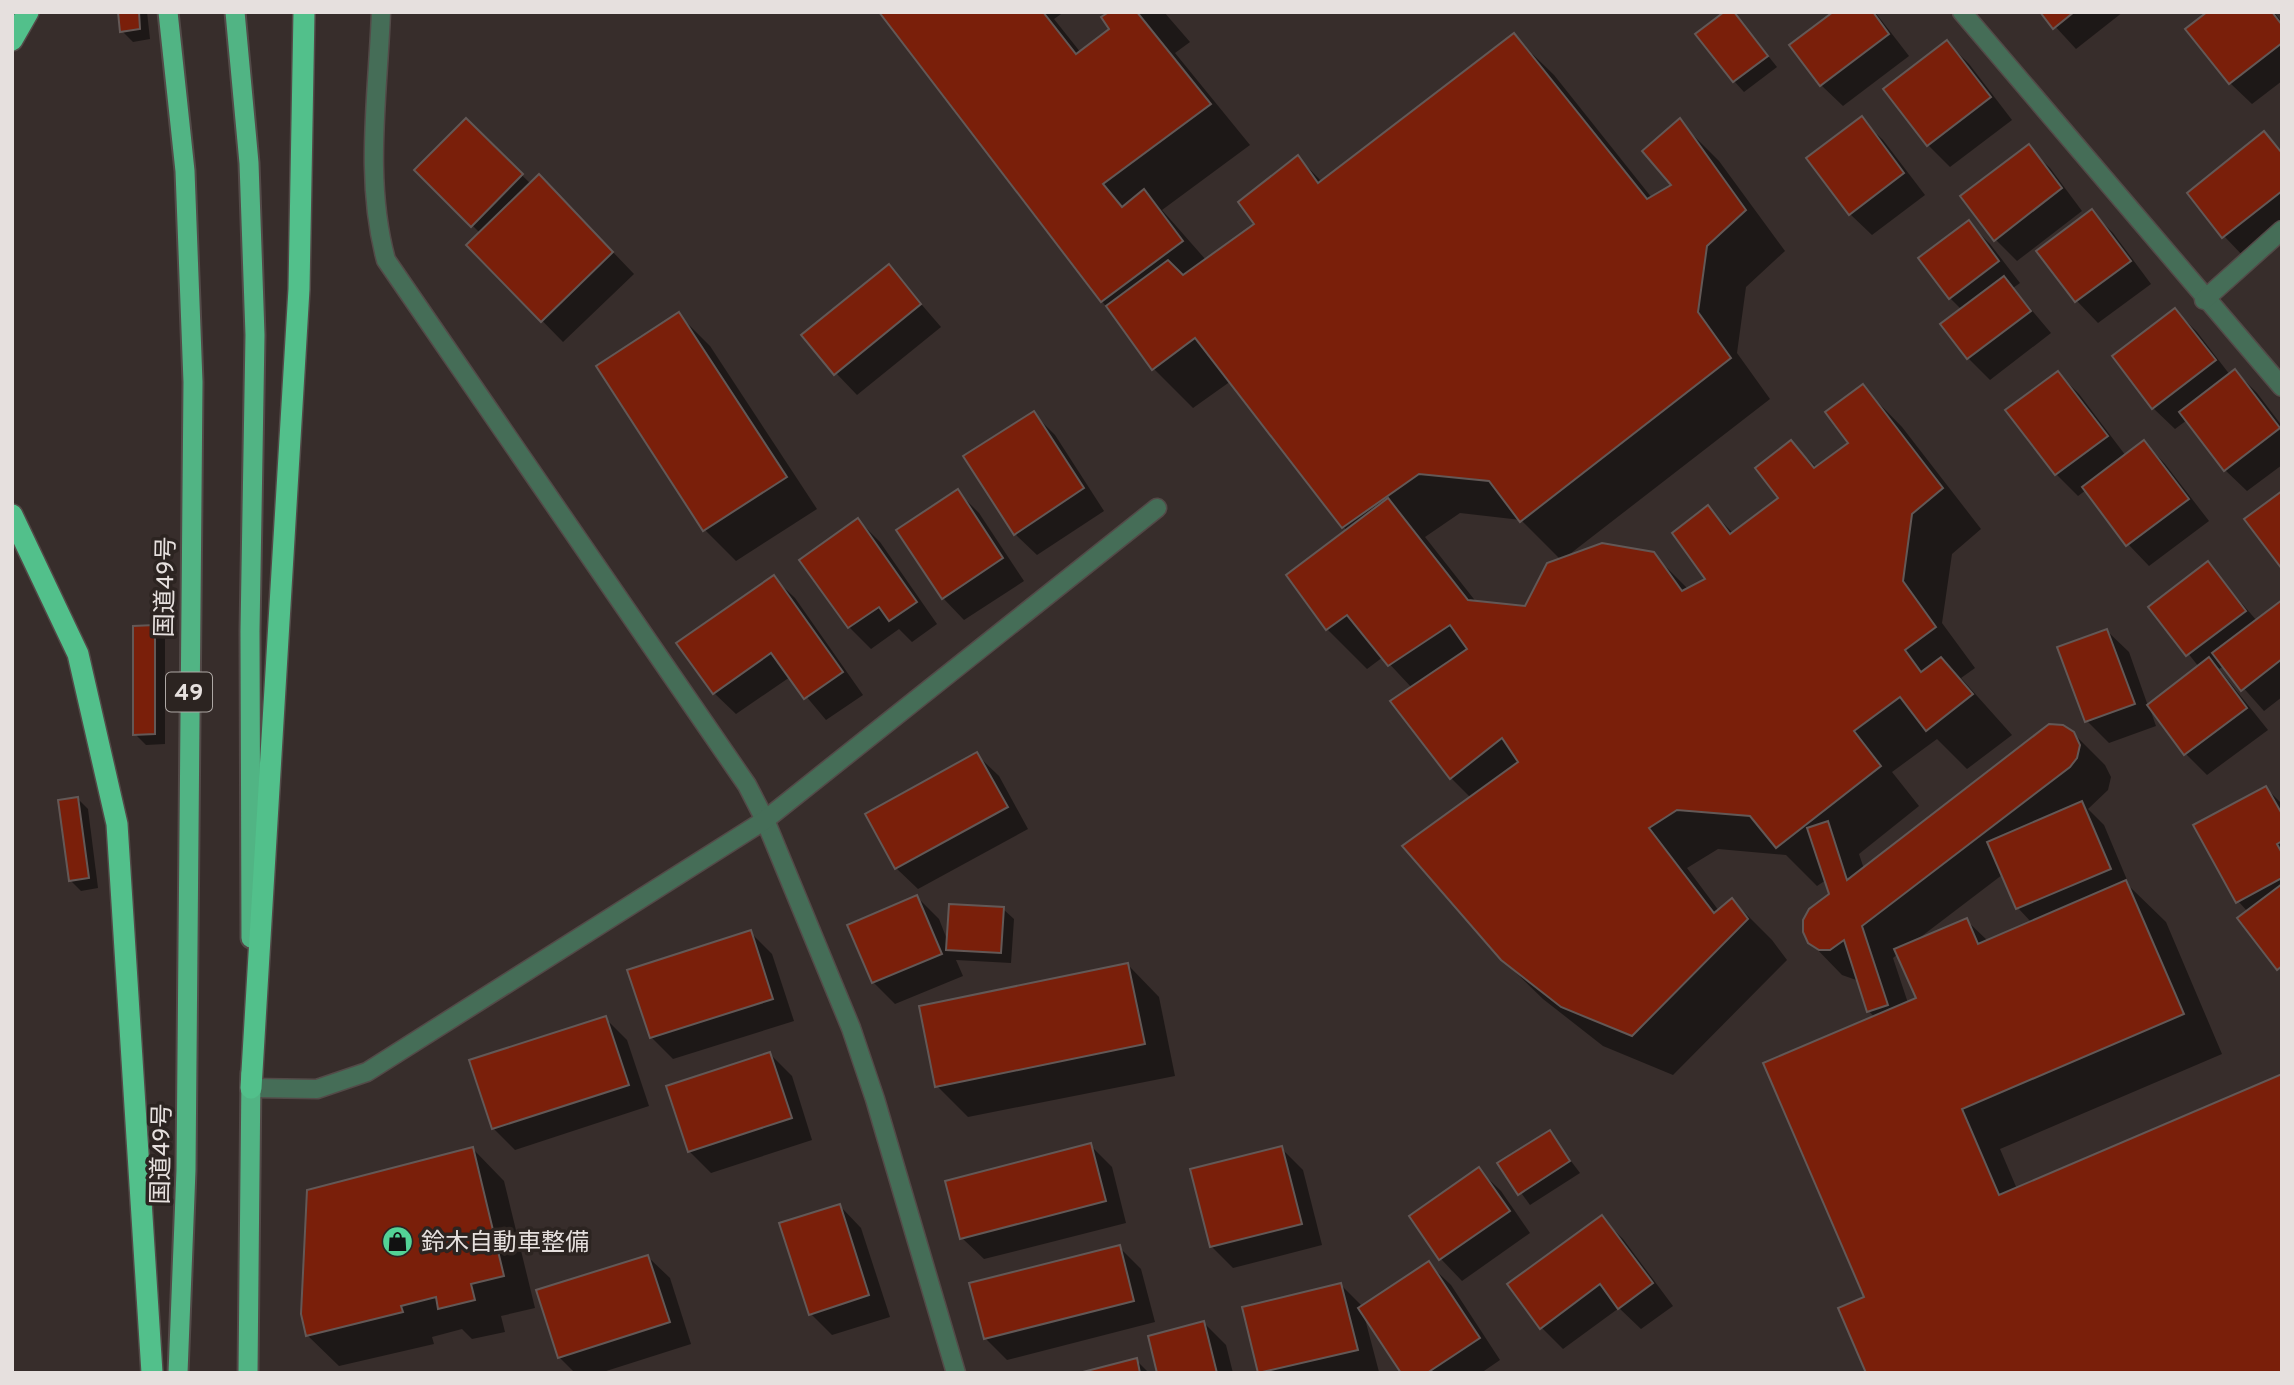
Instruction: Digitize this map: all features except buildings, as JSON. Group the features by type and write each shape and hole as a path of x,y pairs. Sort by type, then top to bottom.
{"highway":[{"path":"12,40 28,12"},
{"name":"国道49号","path":"168,12 185,171 193,382 186,1170 178,1373"},
{"path":"235,12 250,163 255,335 250,631 251,1088 248,1373"},
{"path":"251,1088 299,289 304,12"},
{"path":"12,515 78,654 117,824 152,1373"}],"street":[{"path":"381,12 374,192 376,222 387,260 747,785 765,820 851,1028 876,1099 956,1373"},
{"path":"1962,12 2204,300 2282,387"},
{"path":"2204,300 2282,230"},
{"path":"251,1088 317,1089 367,1072 765,820 1157,508"}],"place":[{"name":"鈴木自動車整備","path":"398,1242"}]}
